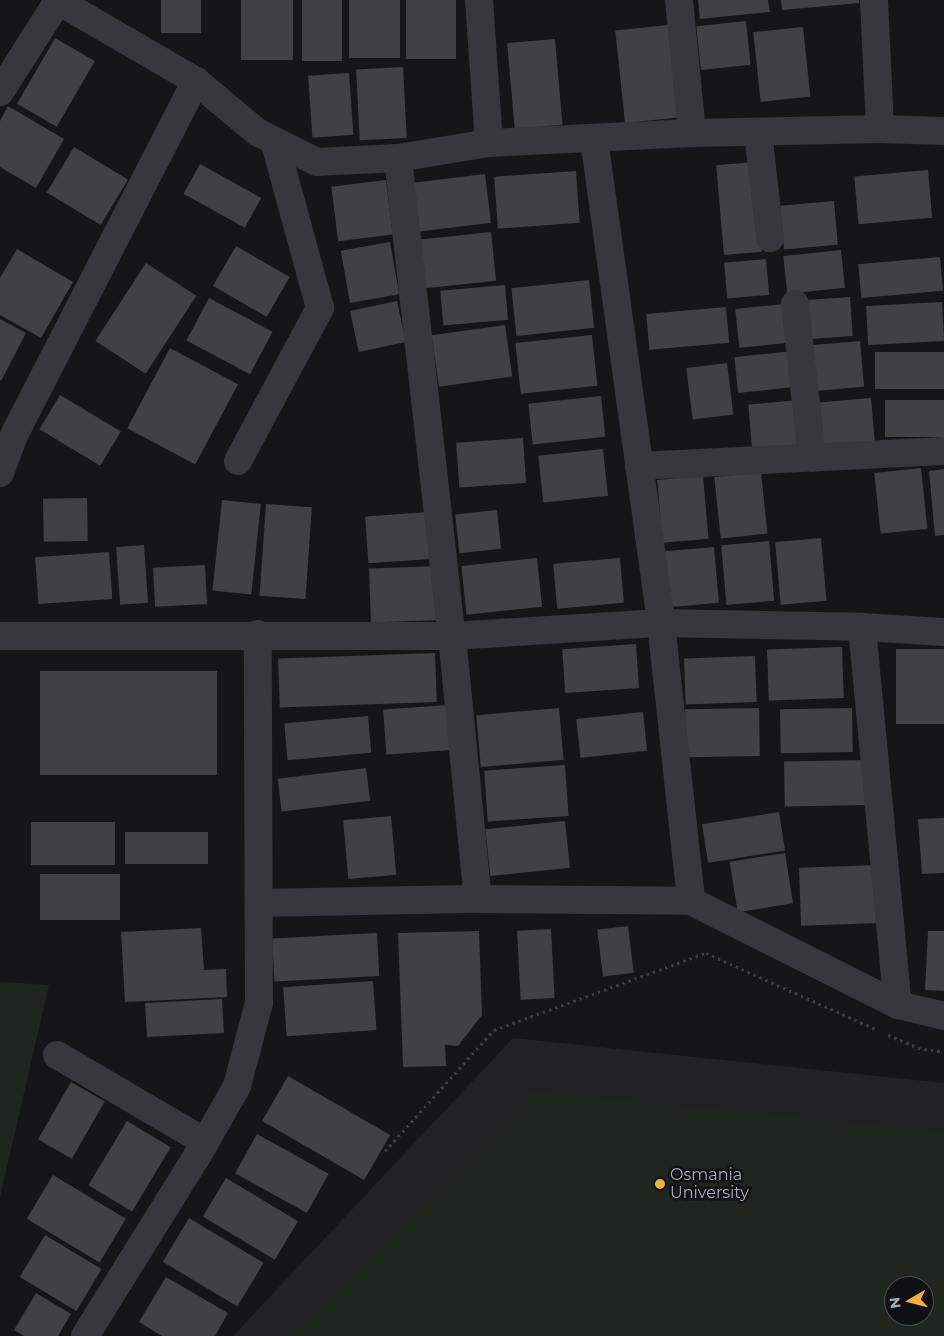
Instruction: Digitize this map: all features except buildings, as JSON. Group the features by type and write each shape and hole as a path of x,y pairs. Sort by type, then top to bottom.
{"street":[{"path":"479,0 489,143"},
{"path":"680,0 692,133"},
{"path":"874,0 880,129"},
{"path":"0,92 58,1 196,81 257,132 275,143 317,162 398,158 489,143 692,133 880,129 944,131"},
{"path":"0,472 14,435 196,81"},
{"path":"758,132 770,238"},
{"path":"594,139 661,623 691,901"},
{"path":"238,461 320,308 275,143"},
{"path":"398,158 452,636 478,899"},
{"path":"795,304 812,458"},
{"path":"639,466 944,451"},
{"path":"0,636 258,634 452,636 661,623 862,627 944,632"},
{"path":"862,627 898,1005"},
{"path":"85,1336 204,1142 236,1086 259,1003 258,634"},
{"path":"260,903 478,899 691,901 898,1005 944,1016"},
{"path":"57,1054 204,1142"}],"path":[{"path":"385,1151 494,1030 706,953 918,1048 944,1052"}],"shaded area":[{"path":"0,982 49,985 0,1197"},
{"name":"Osmania University","path":"513,1038 944,1083 944,1336 233,1336"},
{"name":"Osmania University","path":"532,1091 944,1131 944,1336 292,1336"}],"place":[{"name":"Osmania University","path":"660,1184"}]}
